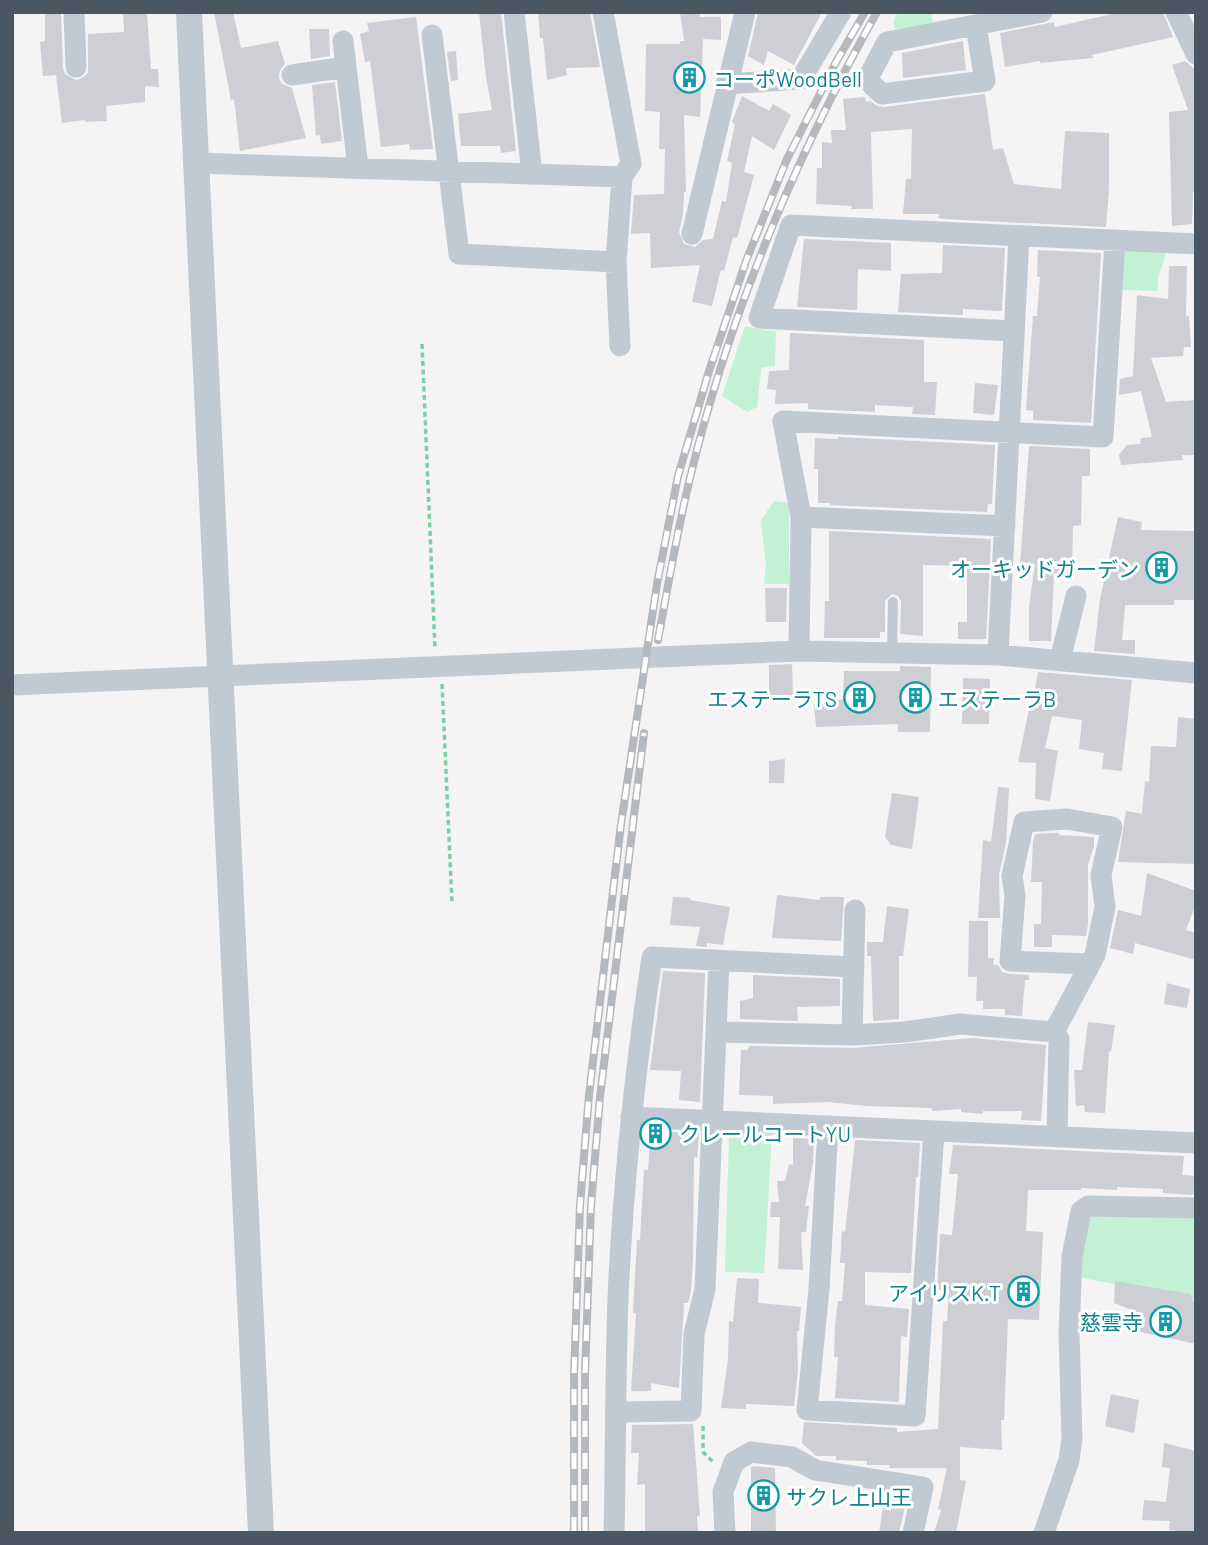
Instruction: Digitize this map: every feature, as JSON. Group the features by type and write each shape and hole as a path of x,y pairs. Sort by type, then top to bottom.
{"street":[{"path":"74,12 76,67"},
{"path":"189,12 261,1533"},
{"path":"514,12 532,174"},
{"path":"603,12 631,164 622,177 615,262 620,346"},
{"path":"692,234 745,12"},
{"path":"726,84 801,79 841,12"},
{"path":"976,26 985,81 882,94 867,80 887,43 1042,12"},
{"path":"1176,12 1196,54"},
{"path":"432,35 459,254 615,262"},
{"path":"343,41 358,168"},
{"path":"292,75 346,67"},
{"path":"195,163 622,177"},
{"path":"1014,331 760,318 791,225 1196,244"},
{"path":"998,654 1018,236"},
{"path":"799,651 801,517 783,421 1103,437 1115,240"},
{"path":"801,517 1005,526"},
{"path":"1060,660 1076,596"},
{"path":"12,685 799,651 998,654 1196,673"},
{"path":"1054,1032 1095,955 1105,906 1101,875 1112,827 1066,819 1024,821 1012,876 1015,896 1010,961 1088,964"},
{"path":"852,1035 855,910"},
{"path":"614,1533 618,1297 636,1065 652,957 854,967"},
{"path":"617,1412 691,1411 694,1334 705,1289 719,962"},
{"path":"716,1032 852,1035 905,1032 960,1024 1054,1032 1059,1039 1057,1137"},
{"path":"631,1116 1196,1143"},
{"path":"828,1126 819,1289 807,1410 915,1416 934,1131"},
{"path":"1044,1533 1069,1460 1072,1438 1070,1295 1072,1257 1081,1211 1088,1206 1196,1208"},
{"path":"725,1533 723,1492 734,1462 751,1452 792,1457 815,1470 923,1487 913,1533"}],"lane":[{"path":"892,652 893,602"}],"path":[{"path":"422,344 452,903"},
{"path":"691,1411 702,1414 703,1452 728,1478"}],"green space":[{"path":"898,12 931,12 933,24 895,29 893,22"},
{"path":"1124,248 1165,250 1158,278 1158,291 1120,290"},
{"path":"745,326 776,332 775,366 761,368 757,407 747,412 722,396"},
{"path":"774,501 789,503 789,584 764,584 766,567 761,520"},
{"path":"738,1132 772,1134 764,1273 725,1272 729,1138"},
{"path":"1196,1214 1196,1300 1078,1277 1084,1217"}],"building":[{"path":"45,12 61,12 63,68 65,74 76,80 88,73 88,34 124,32 123,12 147,12 151,69 158,69 159,87 145,86 145,102 106,106 107,121 62,123 56,75 43,76 40,42 45,41"},
{"path":"214,12 233,12 241,48 278,41 285,64 280,70 279,78 282,84 292,88 306,138 240,151 234,99 231,100"},
{"path":"479,12 501,12 516,151 501,153 500,146 461,146 458,114 492,110"},
{"path":"538,12 590,12 600,67 566,68 567,75 547,80"},
{"path":"680,12 700,12 700,17 721,17 721,40 703,39 700,117 684,115 686,192 679,232 684,244 695,247 703,240 713,239 722,201 726,202 732,163 727,161 735,124 732,122 742,96 769,111 773,104 791,115 774,150 752,136 744,172 754,175 737,238 733,237 712,306 692,302 700,265 651,268 650,233 631,234 634,195 664,194 665,149 659,149 660,112 645,111 646,44 680,44 680,41 684,41"},
{"path":"758,12 822,12 794,65 768,51 764,65 748,56"},
{"path":"1120,12 1163,12 1173,37 1092,55 1093,58 1040,61 1005,67 1000,33 1054,22 1055,27"},
{"path":"416,17 433,149 410,150 409,144 381,147 370,61 365,62 360,34 369,31 367,23"},
{"path":"309,29 329,29 330,56 311,59"},
{"path":"963,41 966,70 903,78 902,53"},
{"path":"456,51 458,80 451,81 447,52"},
{"path":"1185,61 1196,70 1196,191 1193,192 1192,224 1172,226 1169,112 1188,110 1172,65"},
{"path":"335,82 342,141 321,144 320,135 316,136 312,85"},
{"path":"985,94 993,150 1003,148 1014,184 1061,189 1065,131 1109,133 1106,227 945,219 938,218 939,214 903,214 906,179 911,179 912,129 871,132 873,209 816,204 817,168 822,168 822,142 832,143 831,130 846,130 843,99 865,97 866,102 884,107"},
{"path":"804,239 891,243 891,271 858,269 857,310 797,307"},
{"path":"943,245 1005,248 1002,311 963,309 963,315 898,312 901,274 942,273"},
{"path":"1038,250 1101,253 1091,423 1033,420 1033,411 1026,410 1033,316 1037,316 1040,277 1037,277"},
{"path":"1169,266 1187,266 1186,316 1189,316 1191,347 1184,347 1183,356 1151,358 1166,402 1196,400 1196,455 1182,455 1183,460 1121,465 1119,455 1127,445 1140,444 1141,438 1152,437 1141,391 1119,395 1120,379 1133,376 1137,295 1168,299"},
{"path":"790,333 924,340 924,382 937,382 935,415 912,414 913,407 875,405 875,412 808,409 808,403 775,404 776,390 767,389 769,371 789,370"},
{"path":"975,383 998,385 994,415 973,413"},
{"path":"815,438 995,445 992,504 988,504 987,512 818,503 818,469 814,469"},
{"path":"1029,446 1090,449 1090,476 1082,476 1081,525 1073,526 1072,573 1054,573 1051,641 1029,641 1029,607 1035,564 1020,564"},
{"path":"1118,517 1142,522 1141,530 1196,531 1196,600 1174,600 1174,605 1125,605 1122,640 1135,640 1135,654 1094,651 1100,599"},
{"path":"829,531 991,539 986,639 958,639 958,622 967,622 967,566 923,565 923,636 900,634 901,601 898,596 892,594 885,601 885,632 880,632 880,638 824,638 825,601 829,601"},
{"path":"765,588 787,588 786,622 766,622"},
{"path":"792,664 793,698 769,698 769,665"},
{"path":"900,666 931,667 930,732 898,732 898,724 816,727 814,705 843,699 844,671 900,671"},
{"path":"1038,672 1132,680 1122,771 1102,769 1104,753 1079,749 1082,720 1052,716 1045,748 1058,751 1050,801 1035,799 1036,763 1018,762"},
{"path":"963,678 990,679 989,724 962,724"},
{"path":"1178,717 1196,719 1196,864 1118,862 1126,811 1142,814 1145,781 1149,782 1151,746 1176,747"},
{"path":"785,759 784,783 769,783 769,761"},
{"path":"998,787 1009,788 1006,843 999,874 1000,918 978,918 983,840 991,842"},
{"path":"892,793 919,797 912,849 891,845 885,837"},
{"path":"1059,833 1094,837 1094,847 1088,864 1086,936 1052,935 1052,947 1034,947 1034,924 1041,924 1042,882 1031,882 1033,842 1035,834"},
{"path":"1147,873 1196,891 1196,904 1186,930 1196,933 1196,960 1135,943 1133,954 1110,948 1118,910 1141,916"},
{"path":"777,895 820,900 820,897 844,897 841,941 772,938"},
{"path":"673,897 691,898 690,900 730,907 723,945 707,943 707,947 696,946 700,927 670,925"},
{"path":"887,906 909,909 903,956 899,956 899,1019 873,1021 871,956 867,956 867,942 883,942"},
{"path":"969,921 988,921 988,958 994,958 993,965 998,965 1002,972 1009,974 1029,975 1029,980 1025,980 1022,1016 1005,1015 1005,1009 983,1009 983,1001 976,1001 977,977 968,977"},
{"path":"663,971 705,973 700,1102 679,1100 681,1071 650,1070"},
{"path":"753,975 840,979 840,1006 797,1007 798,1021 740,1019 740,1001 753,998"},
{"path":"1167,983 1190,989 1187,1008 1164,1004"},
{"path":"1088,1022 1115,1025 1111,1052 1109,1051 1105,1113 1085,1112 1084,1105 1076,1106 1074,1070 1082,1070"},
{"path":"972,1038 1046,1045 1041,1121 1021,1120 1022,1111 983,1111 983,1114 961,1112 961,1109 932,1111 932,1108 828,1102 773,1104 773,1096 739,1095 741,1050 748,1050 749,1046 853,1048"},
{"path":"643,1131 699,1133 697,1158 694,1157 691,1291 688,1303 684,1303 679,1388 651,1383 651,1391 631,1391 637,1240 640,1240 644,1170 648,1170 650,1142 642,1142"},
{"path":"793,1138 814,1139 813,1163 805,1206 809,1206 806,1232 801,1232 803,1270 778,1269 780,1217 770,1217 771,1202 779,1202 777,1181 785,1181 789,1164 793,1165"},
{"path":"855,1140 920,1143 911,1273 865,1272 865,1305 909,1309 907,1337 901,1336 899,1402 835,1398 838,1357 834,1357 835,1325 838,1301 842,1301 845,1263 840,1263 842,1231 845,1232"},
{"path":"953,1145 1184,1156 1182,1175 1196,1176 1193,1195 1163,1193 1163,1189 1117,1187 1117,1190 1028,1190 1026,1231 1043,1232 1039,1320 1008,1319 1004,1420 1001,1420 1002,1450 960,1447 960,1480 966,1481 956,1533 934,1533 941,1510 938,1509 947,1468 889,1468 890,1465 867,1465 867,1461 836,1460 836,1456 816,1456 802,1443 804,1422 897,1428 897,1432 938,1429 943,1321 947,1321 949,1290 937,1290 940,1234 952,1235 958,1174 949,1174"},
{"path":"737,1278 759,1279 758,1303 801,1307 797,1331 798,1371 794,1406 746,1404 746,1409 721,1408 728,1360 729,1321 733,1322"},
{"name":"慈雲寺","path":"1115,1281 1190,1294 1196,1307 1196,1344 1136,1331 1137,1312 1114,1303"},
{"path":"1111,1394 1139,1400 1134,1433 1105,1426"},
{"path":"693,1424 700,1516 697,1516 698,1533 645,1533 645,1484 637,1485 639,1453 631,1453 632,1425"},
{"path":"1164,1443 1196,1451 1196,1533 1169,1530 1170,1521 1142,1520 1144,1500 1166,1502 1170,1468 1162,1467"},
{"name":"サクレ上山王","path":"751,1467 775,1468 776,1533 751,1533"},
{"path":"885,1494 907,1498 899,1533 879,1533"}],"railway":[{"path":"574,1533 574,1375 580,1205 589,1095 621,824 657,584 678,476 709,371 746,261 787,159 836,62 865,12"},
{"path":"658,640 690,478 724,357 767,239 792,181 877,12"},
{"path":"585,1533 585,1375 591,1206 600,1097 644,733"}],"place":[{"name":"コーポWoodBell","path":"690,78"},
{"name":"オーキッドガーデン","path":"1162,568"},
{"name":"エステーラTS","path":"860,698"},
{"name":"エステーラB","path":"915,698"},
{"name":"クレールコートYU","path":"656,1133"},
{"name":"アイリスK.T","path":"1024,1292"},
{"name":"慈雲寺","path":"1166,1321"},
{"name":"サクレ上山王","path":"763,1496"}]}
